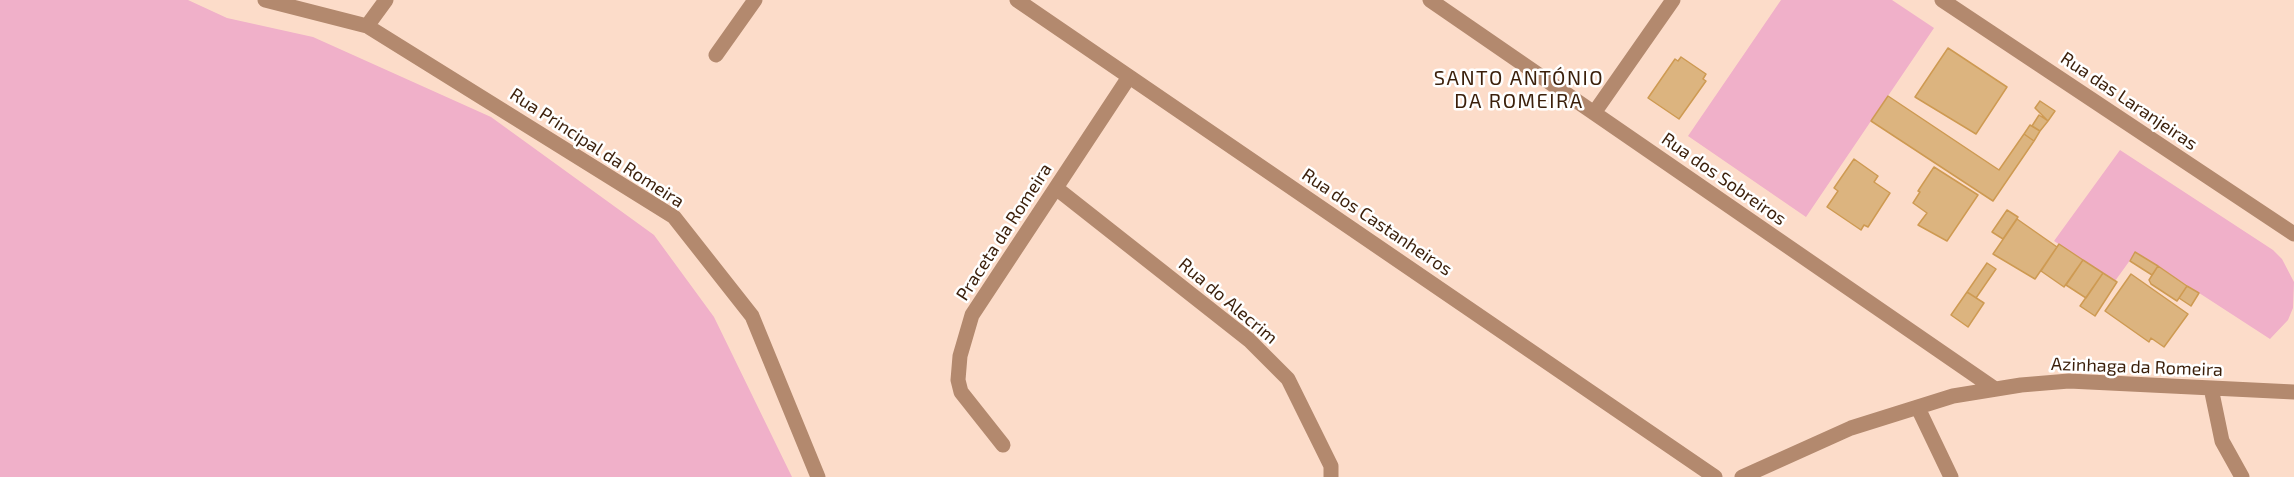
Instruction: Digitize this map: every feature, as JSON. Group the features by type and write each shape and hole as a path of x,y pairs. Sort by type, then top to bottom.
{"street":[{"name":"Rua Principal da Romeira","path":"265,0 367,26 674,217 752,316 818,477"},
{"path":"367,26 386,0"},
{"path":"716,55 755,0"},
{"name":"Rua dos Castanheiros","path":"1017,0 1715,477"},
{"name":"Rua dos Sobreiros","path":"1430,0 1995,390"},
{"path":"1594,113 1673,0"},
{"name":"Rua das Laranjeiras","path":"1942,0 2294,234"},
{"name":"Praceta da Romeira","path":"1003,445 961,392 958,380 960,356 972,315 1129,77"},
{"name":"Rua do Alecrim","path":"1056,188 1249,340 1288,379 1331,466 1331,477"},
{"name":"Azinhaga da Romeira","path":"1742,477 1851,428 1953,396 2069,381 2294,392"},
{"path":"2211,388 2222,441 2242,477"},
{"path":"1918,408 1951,477"}],"shaded area":[{"path":"0,0 188,0 227,18 313,37 491,117 654,235 714,317 792,477 0,477"},
{"path":"1781,0 1892,0 1934,28 1806,217 1688,136"},
{"path":"2120,150 2273,250 2282,259 2294,282 2293,308 2288,320 2270,339 2136,252 2115,281 2054,241"}],"building":[{"path":"1948,48 2007,87 1976,134 1915,97"},
{"path":"1681,57 1706,74 1703,79 1706,81 1679,119 1648,98 1675,59 1678,61"},
{"path":"1888,96 1999,170 2024,134 2034,141 1993,201 1871,121"},
{"path":"2040,101 2055,111 2048,121 2035,108"},
{"path":"2039,115 2048,121 2040,131 2032,126"},
{"path":"2030,125 2040,131 2034,141 2024,134"},
{"path":"1854,159 1878,176 1874,182 1890,193 1868,227 1864,225 1861,230 1827,207 1838,191 1834,188"},
{"path":"1934,167 1978,195 1947,241 1918,225 1927,213 1913,203"},
{"path":"2007,210 2018,217 2003,239 1992,232"},
{"path":"2017,219 2057,247 2035,279 1993,254"},
{"path":"2059,244 2083,260 2064,287 2041,271"},
{"path":"2135,252 2158,266 2152,275 2130,261"},
{"path":"2083,260 2103,273 2086,298 2066,285"},
{"path":"1987,263 1996,269 1976,298 1967,292"},
{"path":"2158,266 2187,286 2177,301 2151,284 2149,280"},
{"path":"2103,273 2117,282 2095,316 2080,306"},
{"path":"2131,274 2188,314 2164,347 2151,338 2149,342 2105,311"},
{"path":"2187,286 2199,293 2191,306 2179,298"},
{"path":"1967,292 1984,303 1968,327 1951,315"}],"district":[{"name":"SANTO ANTÓNIO DA ROMEIRA","path":"1519,90"}]}
